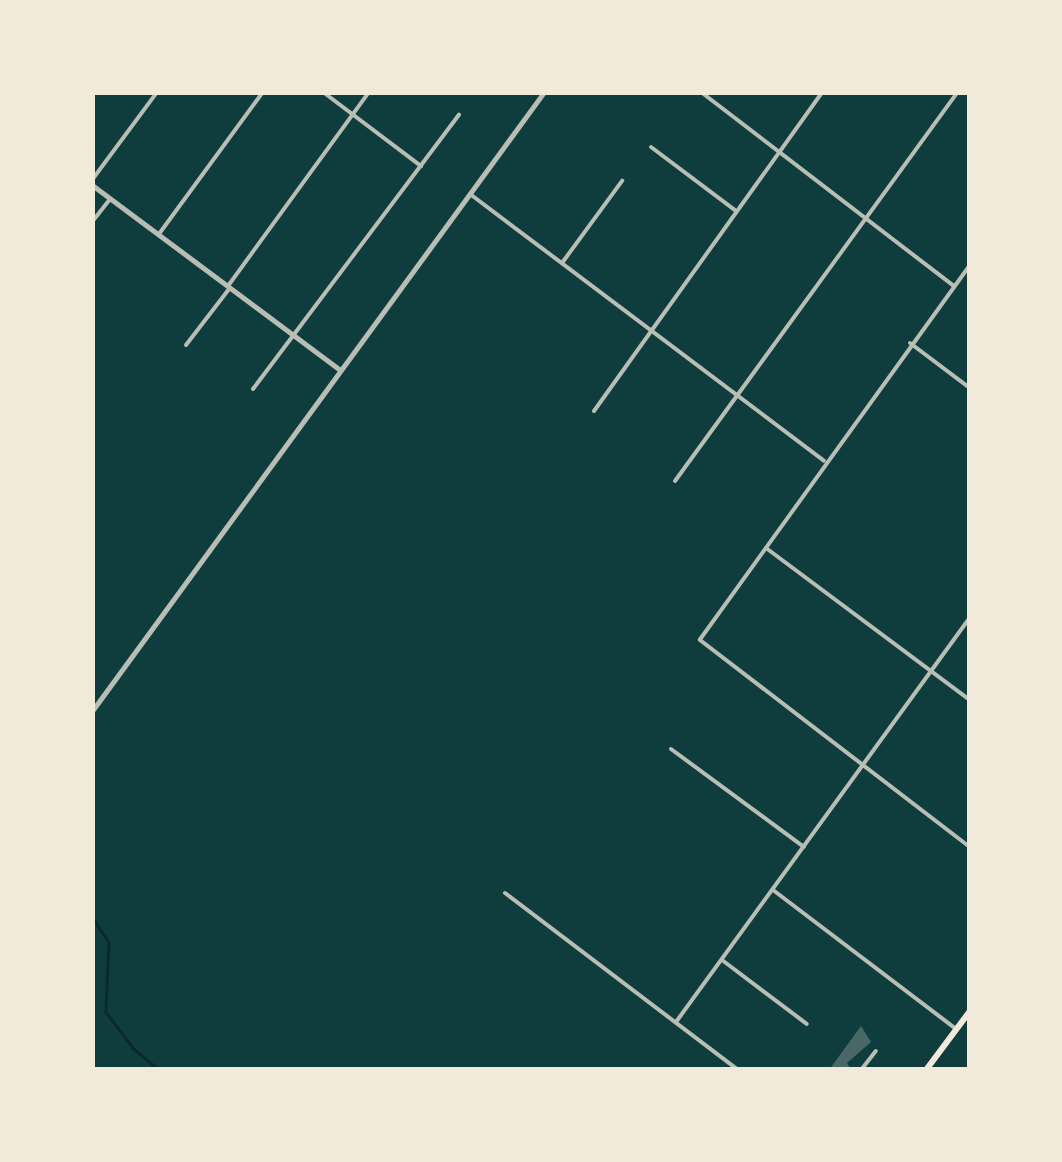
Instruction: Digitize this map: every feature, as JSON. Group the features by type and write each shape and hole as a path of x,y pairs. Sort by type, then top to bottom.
{"main road":[{"path":"926,1070 970,1012"}],"street":[{"path":"157,92 92,183 340,370"},
{"path":"159,234 263,92"},
{"path":"323,92 421,166"},
{"path":"186,346 369,92"},
{"path":"92,711 544,92"},
{"path":"701,92 954,286"},
{"path":"594,411 822,92"},
{"path":"675,481 958,92"},
{"path":"253,390 459,115"},
{"path":"651,147 735,210"},
{"path":"562,263 622,181"},
{"path":"470,194 824,461"},
{"path":"92,222 110,199"},
{"path":"970,265 824,461 700,640 970,846"},
{"path":"910,342 970,388"},
{"path":"766,548 970,700"},
{"path":"676,1022 970,618"},
{"path":"670,749 804,847"},
{"path":"772,890 956,1029"},
{"path":"505,893 738,1070"},
{"path":"722,960 807,1024"},
{"path":"861,1070 876,1050"}],"building":[{"path":"861,1026 871,1042 847,1063 851,1070 829,1070"}],"waterway":[{"path":"92,917 109,942 106,1012 134,1049 159,1070"}]}
